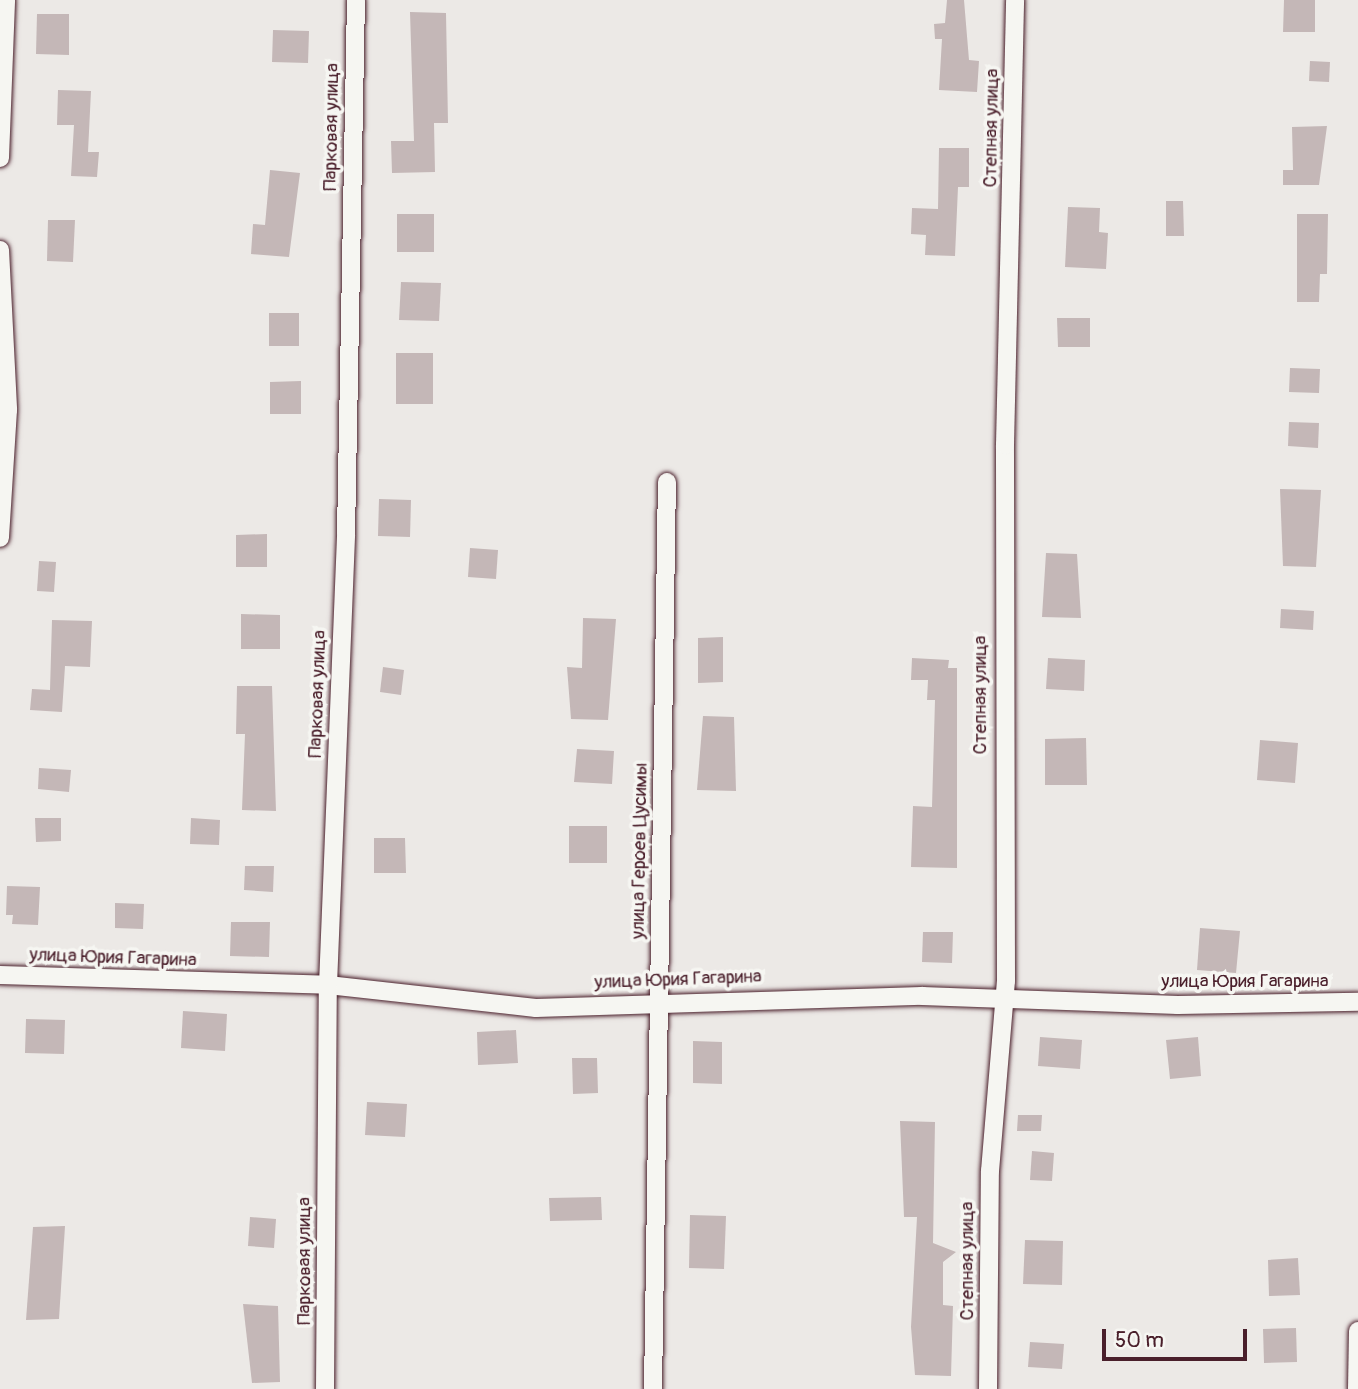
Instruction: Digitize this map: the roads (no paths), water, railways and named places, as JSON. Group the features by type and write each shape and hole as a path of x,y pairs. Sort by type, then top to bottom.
{"street":[{"path":"0,158 6,0"},
{"name":"Парковая улица","path":"326,1389 328,985 346,534 356,0"},
{"name":"Степная улица","path":"988,1389 990,1171 1003,997 1015,0"},
{"path":"0,250 8,410 0,538"},
{"name":"улица Героев Цусимы","path":"653,1389 667,482"},
{"name":"улица Юрия Гагарина","path":"0,975 328,985 536,1008 658,1002 1003,997 1178,1005 1358,1002"},
{"path":"1357,1389 1358,1331"}]}
